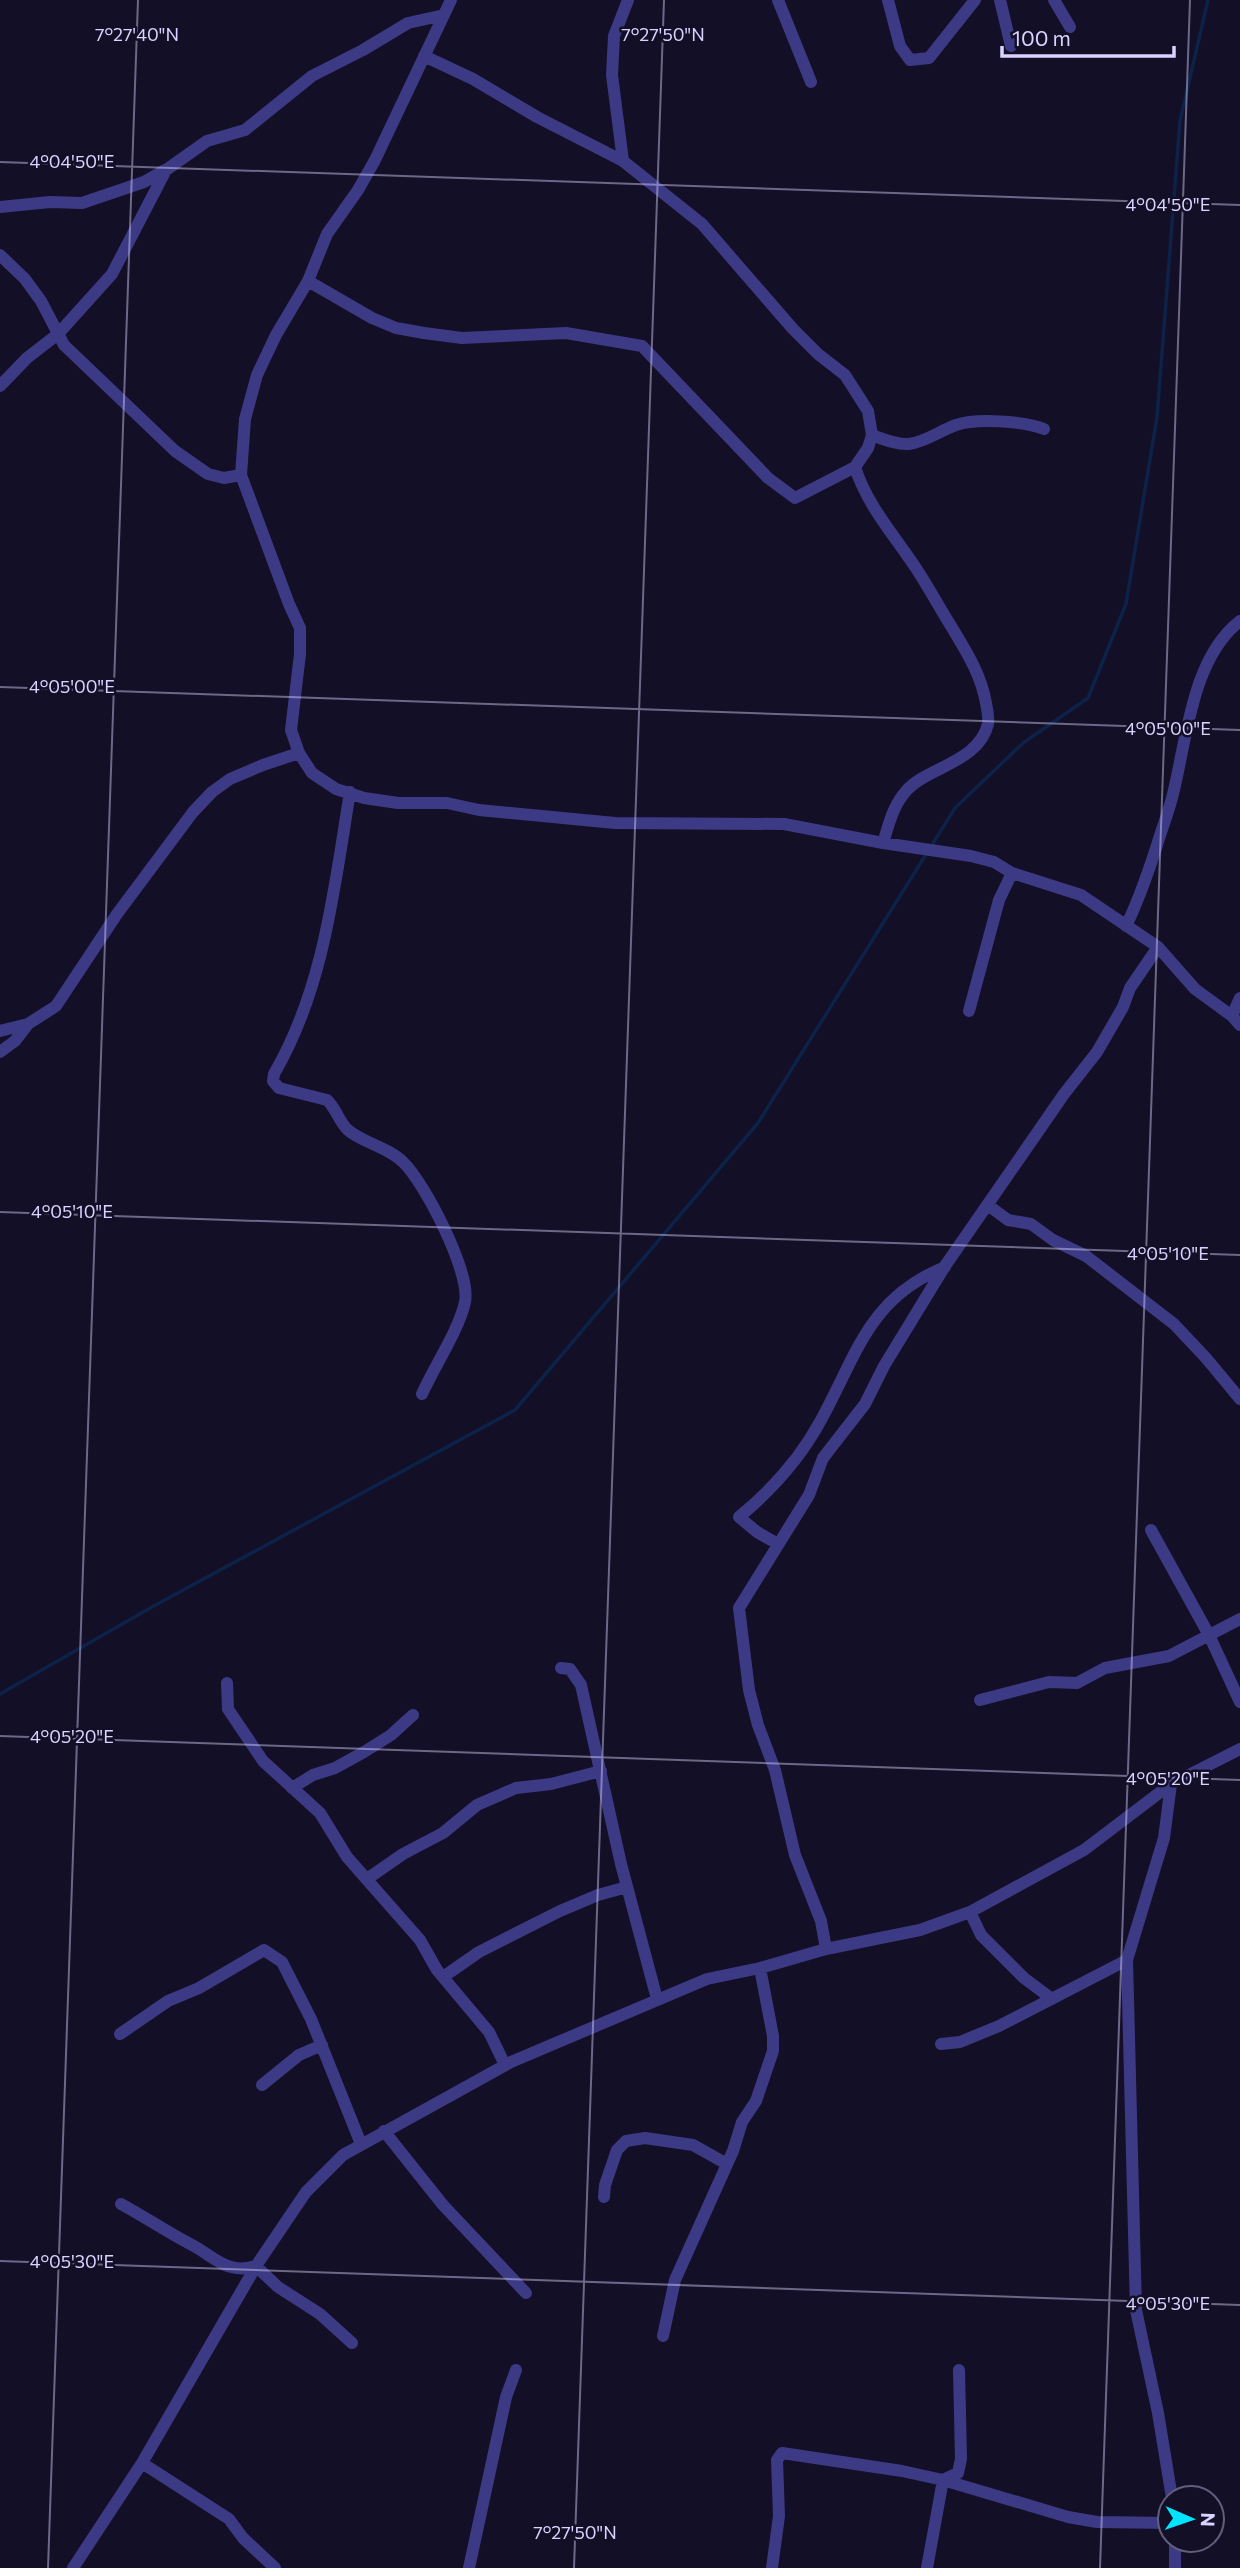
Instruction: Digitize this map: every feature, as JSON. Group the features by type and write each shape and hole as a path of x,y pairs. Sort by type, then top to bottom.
{"street":[{"path":"451,0 375,160 327,234 308,281 276,335 257,375 245,419 241,475 300,628 300,654 291,730 299,753 312,772 337,789 364,798 398,803 447,803 479,810 615,823 784,824 971,856 1081,895 1158,947 1195,989 1236,1020 1240,998"},
{"path":"623,160 612,75 614,36 628,0"},
{"path":"778,0 811,82"},
{"path":"888,0 900,46 910,60 929,58 975,0"},
{"path":"1000,0 1011,46"},
{"path":"1054,0 1070,27"},
{"path":"0,207 50,202 82,203 144,182 207,142 244,130 312,76 408,23 444,15"},
{"path":"308,281 396,328 424,334 462,338 566,333 642,346 768,478 795,498 855,467 868,448 872,435 868,411 845,375 818,354 793,329 702,224 623,160 537,117 473,79 424,56"},
{"path":"0,386 27,358 58,334 112,274 166,170"},
{"path":"0,255 25,279 41,301 64,345 175,451 208,474 225,478 241,475"},
{"path":"872,435 891,442 910,444 959,424 993,422 1033,425 1044,429"},
{"path":"855,467 860,484 879,517 909,557 983,682 988,725 978,742 955,763 908,788 896,804 883,843"},
{"path":"1126,926 1136,906 1173,796 1182,749 1207,665 1218,643 1240,621"},
{"path":"0,1031 28,1024 56,1006 117,914 193,812 212,792 230,779 299,753"},
{"path":"350,792 340,859 314,984 296,1032 274,1074 274,1081 279,1088 327,1100 349,1131 378,1145 403,1162 422,1185 439,1217 458,1266 465,1301 422,1395"},
{"path":"969,1011 999,900 1013,873"},
{"path":"826,1949 821,1921 795,1855 775,1770 758,1725 746,1678 739,1608 809,1495 823,1458 865,1404 884,1366 945,1266 1064,1094 1097,1052 1123,1007 1130,988 1158,947"},
{"path":"0,1052 15,1041 28,1024"},
{"path":"989,1206 1008,1220 1031,1224 1053,1240 1086,1256 1174,1324 1240,1399"},
{"path":"778,1544 757,1532 740,1517 765,1496 795,1461 822,1418 844,1371 876,1317 921,1276 945,1266"},
{"path":"1151,1530 1209,1636 1240,1702"},
{"path":"980,1700 1049,1682 1077,1683 1105,1668 1169,1656 1240,1619"},
{"path":"561,1668 570,1669 581,1685 627,1888 657,1999"},
{"path":"227,1683 228,1709 263,1761 320,1814 347,1857 420,1940 443,1978 489,2032 505,2065"},
{"path":"292,1788 313,1775 335,1768 364,1752 390,1735 413,1715"},
{"path":"76,2567 142,2463 257,2266 306,2192 342,2155 505,2065 707,1979 760,1968 826,1949 920,1930 971,1912 1084,1850 1171,1784 1240,1749"},
{"path":"367,1879 403,1854 443,1833 477,1805 516,1788 551,1784 601,1771"},
{"path":"1170,2484 1136,2310 1127,1960 1164,1838 1171,1784"},
{"path":"443,1978 479,1952 559,1911 598,1895 627,1888"},
{"path":"971,1912 981,1935 1024,1978 1052,1999"},
{"path":"120,2034 168,2001 199,1988 264,1950 282,1962 322,2045 361,2144"},
{"path":"942,2044 960,2042 999,2026 1127,1960"},
{"path":"663,2336 675,2280 738,2139 742,2122 756,2101 773,2050 773,2036 760,1968"},
{"path":"262,2085 299,2055 322,2045"},
{"path":"384,2131 443,2205 526,2293"},
{"path":"604,2197 605,2185 617,2150 626,2141 645,2138 693,2145 727,2164"},
{"path":"121,2204 195,2246 219,2264 240,2268 257,2266"},
{"path":"257,2266 278,2287 320,2314 352,2343"},
{"path":"469,2568 506,2398 516,2370"},
{"path":"943,2480 958,2473 961,2459 960,2370"},
{"path":"772,2568 779,2516 777,2460 782,2453 943,2480 1068,2517 1097,2522 1156,2523"},
{"path":"142,2463 229,2518 243,2538 275,2568"},
{"path":"927,2568 943,2480"}],"waterway":[{"path":"0,1694 152,1607 515,1410 758,1123 955,808 1023,743 1088,698 1126,604 1157,417 1180,121 1208,0"}]}
